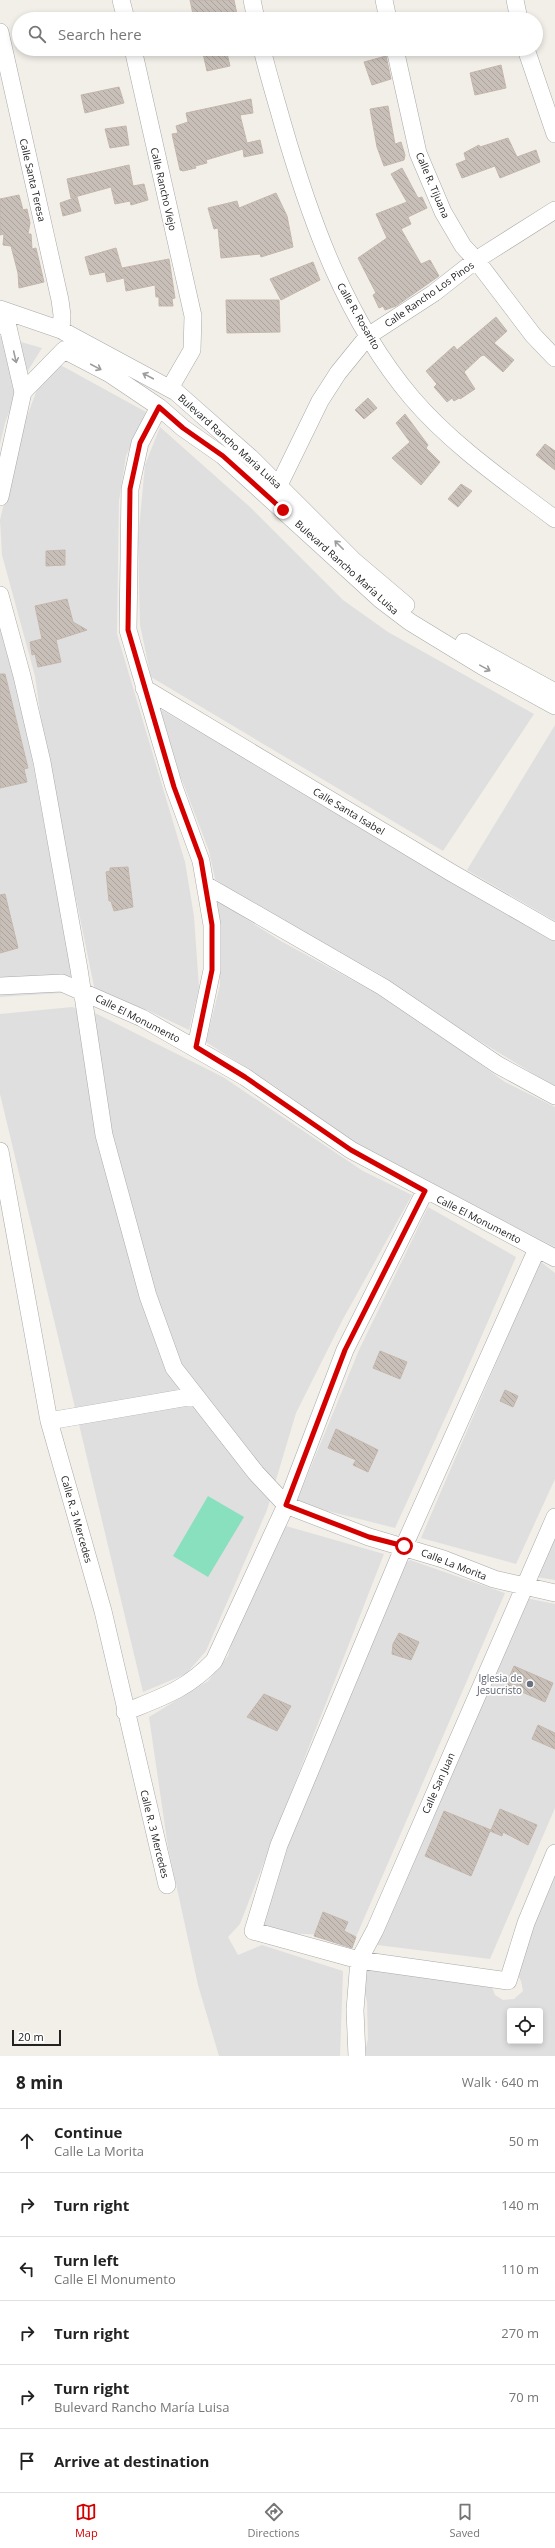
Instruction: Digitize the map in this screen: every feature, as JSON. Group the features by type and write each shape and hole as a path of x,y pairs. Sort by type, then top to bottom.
{"street":[{"path":"121,0 124,12"},
{"path":"252,0 255,12"},
{"path":"384,0 387,12"},
{"path":"515,0 518,12"},
{"name":"Calle Santa Teresa","path":"0,32 60,300 62,315 61,330"},
{"name":"Calle Rancho Viejo","path":"135,56 193,316 194,329 192,350 170,388"},
{"name":"Calle R. Rosarito","path":"264,56 297,173 330,265 368,336 412,398 438,425 555,519"},
{"name":"Calle R. Tijuana","path":"397,56 418,153 443,212 463,246 476,260 533,335 555,358"},
{"path":"528,56 555,134"},
{"name":"Calle Rancho Los Pinos","path":"279,485 320,401 338,373 368,336 434,292 476,260 555,210"},
{"name":"Bulevard Rancho Maria Luisa","path":"0,308 61,330 170,388 252,459 354,561 400,602 442,630 555,692"},
{"path":"0,325 8,327 23,392 0,497"},
{"name":"Bulevard Rancho María Luisa","path":"23,392 64,350 110,374 159,407 183,428 223,456 381,600 410,622 482,666 555,706"},
{"path":"159,407 140,443 130,489 128,630 174,787 201,860 206,885 212,925 212,970 196,1047"},
{"path":"0,595 22,676 42,762 81,989 104,1136 148,1296 174,1368 194,1396 256,1473 286,1505"},
{"name":"Calle Santa Isabel","path":"144,688 452,873 555,932"},
{"path":"206,885 383,987 498,1065 555,1096"},
{"name":"Calle El Monumento","path":"0,986 62,983 81,989 142,1018 196,1047 245,1077 351,1150 425,1191 555,1258"},
{"name":"Calle R. 3 Mercedes","path":"0,1151 49,1421 103,1611 125,1712 168,1885"},
{"path":"125,1712 166,1696 195,1680 214,1661 286,1505 345,1350 425,1191"},
{"path":"537,1249 404,1546 279,1845 253,1931 359,1960 508,1981 526,1923 555,1853"},
{"path":"49,1421 194,1396"},
{"name":"Calle La Morita","path":"286,1505 369,1537 404,1546 494,1579 555,1593"},
{"name":"Calle San Juan","path":"357,2056 355,2010 359,1960 375,1930 555,1517"}],"shaded area":[{"path":"0,336 42,348 19,385 5,423 0,444"},
{"path":"55,362 146,412 126,456 119,501 117,634 185,862 194,916 199,988 189,1030 147,1010 95,991 45,748 35,676 2,555 0,520 20,435 44,371"},
{"path":"160,427 250,507 343,600 388,632 534,714 443,851 151,677 140,625 138,539 145,465"},
{"path":"0,618 26,726 75,992 0,997"},
{"path":"160,709 555,938 555,1087 460,1029 381,975 237,894 215,879 209,851 180,775"},
{"path":"555,725 555,921 467,870"},
{"path":"215,899 279,940 374,992 434,1031 505,1082 555,1107 555,1247 366,1151 275,1086 206,1042 220,985 220,948"},
{"path":"72,1007 97,1014 223,1077 363,1171 412,1195 343,1319 296,1413 267,1510 206,1651 186,1674 143,1692 0,1094 0,1014"},
{"path":"428,1207 516,1257 462,1381 395,1528 296,1503 359,1350"},
{"path":"540,1261 555,1273 555,1479 516,1564 421,1538"},
{"path":"555,1517 555,1580 530,1576"},
{"path":"286,1526 384,1554 240,1924 228,1937 238,1955 262,1945 343,1971 340,2056 219,2056 198,1985 168,1847 149,1717 208,1681 228,1656 247,1588"},
{"path":"410,1560 505,1593 356,1937 253,1931 394,1570"},
{"path":"521,1597 555,1604 555,1808 490,1959 369,1944"},
{"path":"555,1853 555,2056 364,2056 368,2039 367,2002 360,1977 369,1964 491,1984 495,1995 503,2000 514,1999 523,1991 521,1981 516,1972"}],"green space":[{"path":"208,1496 244,1517 208,1577 173,1556"}],"building":[{"path":"190,0 234,0 237,12 193,12"},
{"path":"204,56 228,56 230,66 207,71"},
{"path":"386,56 391,79 372,85 364,62"},
{"path":"501,65 506,88 475,95 470,73"},
{"path":"119,87 124,103 85,113 81,95"},
{"path":"251,99 253,113 240,115 247,143 260,140 263,153 244,157 243,149 206,160 207,163 195,166 196,168 183,171 180,170 172,134 178,133 176,126 188,122 186,113"},
{"path":"388,106 395,144 401,142 405,155 404,160 384,166 377,147 370,109"},
{"path":"126,126 129,145 110,148 105,129"},
{"path":"508,138 517,157 536,150 540,162 500,178 495,166 462,178 456,164 466,160 464,153 479,145 480,147"},
{"path":"129,165 133,186 144,184 148,200 131,205 130,201 115,204 111,187 71,198 67,179"},
{"path":"402,168 418,198 422,197 427,208 408,217 411,224 401,229 421,264 430,260 439,276 396,306 385,310 383,306 379,308 373,295 376,293 358,258 387,238 376,214 407,202 391,174"},
{"path":"276,193 287,216 293,247 261,257 260,254 221,258 218,228 214,229 208,208 237,201 239,208"},
{"path":"19,195 23,210 27,209 30,223 28,234 31,234 32,249 36,248 44,282 19,288 18,273 11,246 3,245 4,234 0,235 0,199"},
{"path":"77,197 81,211 63,216 60,203"},
{"path":"116,248 124,276 122,268 169,259 175,298 172,299 173,306 159,306 159,297 156,297 155,285 126,291 124,278 107,282 105,272 90,275 85,257"},
{"path":"313,262 320,280 281,300 270,279"},
{"path":"226,300 279,300 280,332 227,333"},
{"path":"496,317 507,331 494,343 514,360 503,372 484,355 481,356 464,372 475,389 460,399 459,398 454,401 452,398 447,402 434,387 437,384 426,371 454,346 457,350"},
{"path":"368,398 377,408 364,419 355,410"},
{"path":"405,414 428,445 426,448 440,462 421,485 392,458 410,442 396,423"},
{"path":"545,444 555,451 555,470 536,455"},
{"path":"461,484 472,491 458,507 448,499"},
{"path":"65,550 65,565 46,566 46,551"},
{"path":"67,599 73,622 87,630 56,640 61,662 38,667 35,654 32,655 30,642 42,639 35,606"},
{"path":"0,674 5,674 28,768 24,769 27,782 0,788"},
{"path":"128,867 133,907 114,911 111,901 109,901 106,872 110,871 110,868"},
{"path":"5,894 18,948 0,953 0,895"},
{"path":"380,1351 407,1362 400,1379 373,1368"},
{"path":"505,1390 518,1396 513,1407 500,1401"},
{"path":"336,1429 378,1450 368,1472 353,1465 356,1460 328,1448"},
{"path":"399,1633 419,1642 411,1660 392,1654 393,1644"},
{"name":"Iglesia de Jesucristo","path":"514,1666 553,1683 545,1702 506,1685"},
{"path":"264,1694 291,1706 277,1731 247,1717"},
{"path":"538,1725 555,1733 555,1749 532,1739"},
{"path":"500,1809 537,1825 528,1845 503,1832 502,1836 490,1831 471,1876 425,1856 444,1811 491,1830"},
{"path":"323,1912 348,1922 344,1931 356,1937 352,1948 314,1936"}],"place":[{"name":"Iglesia de Jesucristo","path":"530,1684"}],"route":[{"path":"283,510 223,456 183,428 159,407 140,443 130,489 131,526 128,630 174,787 201,860 212,925 212,970 204,1015 196,1047 245,1077 324,1133 351,1150 425,1191 345,1350 309,1439 286,1505 369,1537 404,1546"}]}
